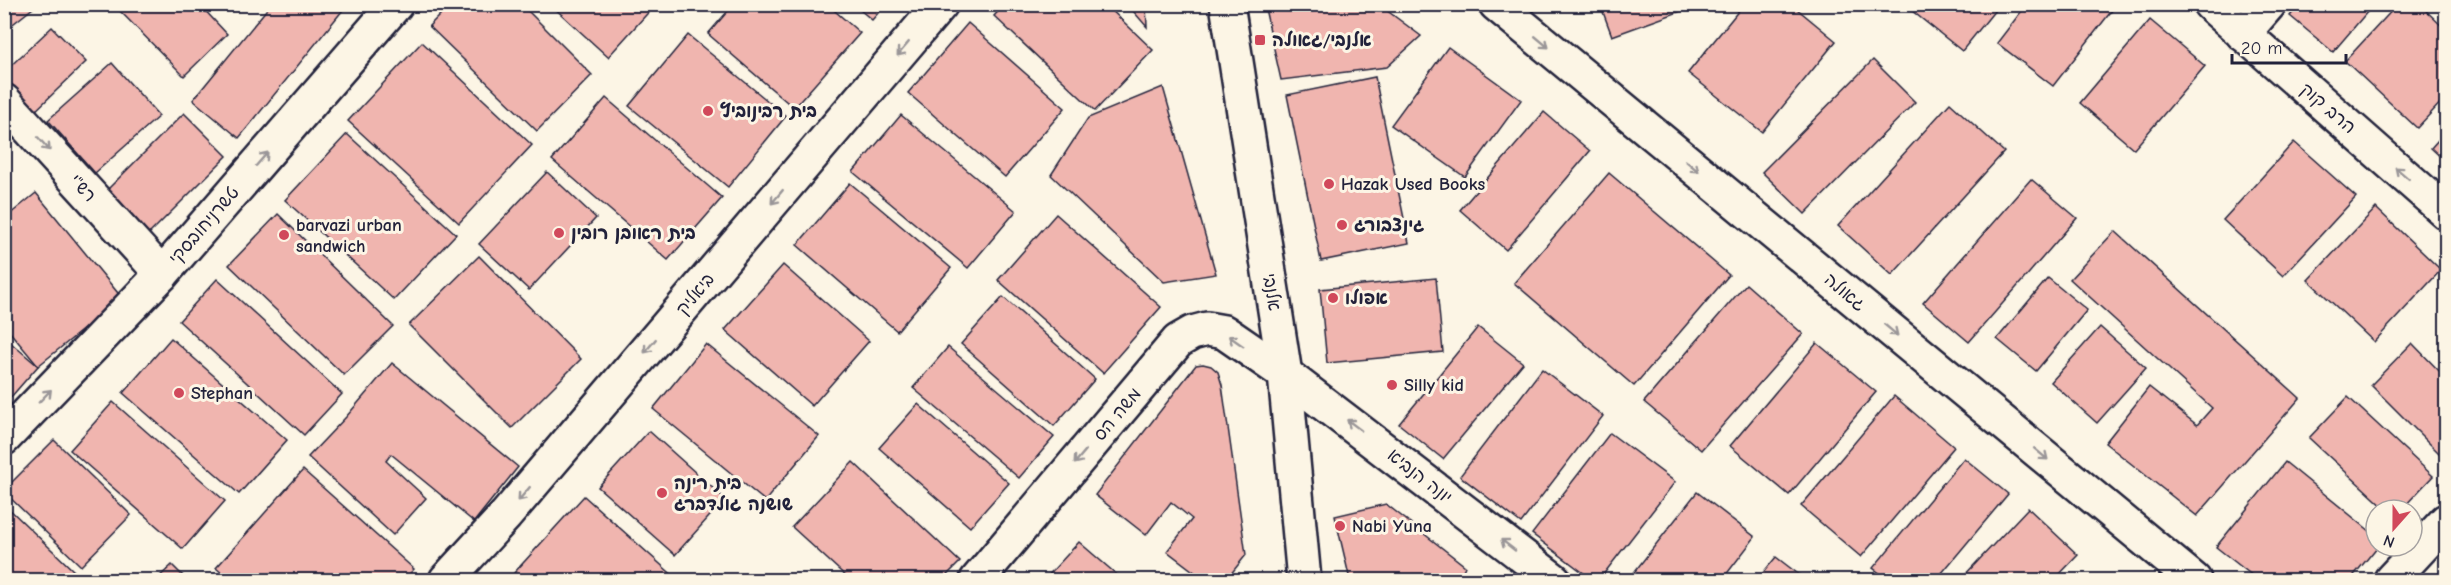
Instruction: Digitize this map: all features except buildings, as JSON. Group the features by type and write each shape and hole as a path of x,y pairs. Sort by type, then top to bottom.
{"street":[{"name":"טשרניחובסקי","path":"4,438 162,274 396,4"},
{"name":"ביאליק","path":"446,580 506,515 941,4"},
{"name":"אלנבי","path":"1227,4 1285,374 1304,580"},
{"name":"גאולה","path":"1496,4 2194,580"},
{"name":"הרב קוק","path":"2210,4 2446,212"},
{"path":"2243,34 2269,4"},
{"name":"רש\"י","path":"4,101 162,274"},
{"name":"משה הס","path":"977,580 1178,341 1192,333 1207,329 1224,332 1285,374"},
{"name":"יונה הנביא","path":"1285,374 1554,580"},
{"path":"2391,580 2446,521"}],"place":[{"name":"אלנבי/גאולה","path":"1260,40"},
{"name":"בית רבינוביץ","path":"708,111"},
{"name":"Hazak Used Books","path":"1329,184"},
{"name":"גינצבורג","path":"1342,225"},
{"name":"בית ראובן רובין","path":"559,233"},
{"name":"barvazi urban sandwich","path":"284,235"},
{"name":"אפולו","path":"1333,298"},
{"name":"Silly kid","path":"1392,385"},
{"name":"Stephan","path":"179,393"},
{"name":"בית רינה שושנה גולדברג","path":"662,493"},
{"name":"Nabi Yuna","path":"1340,526"}]}
